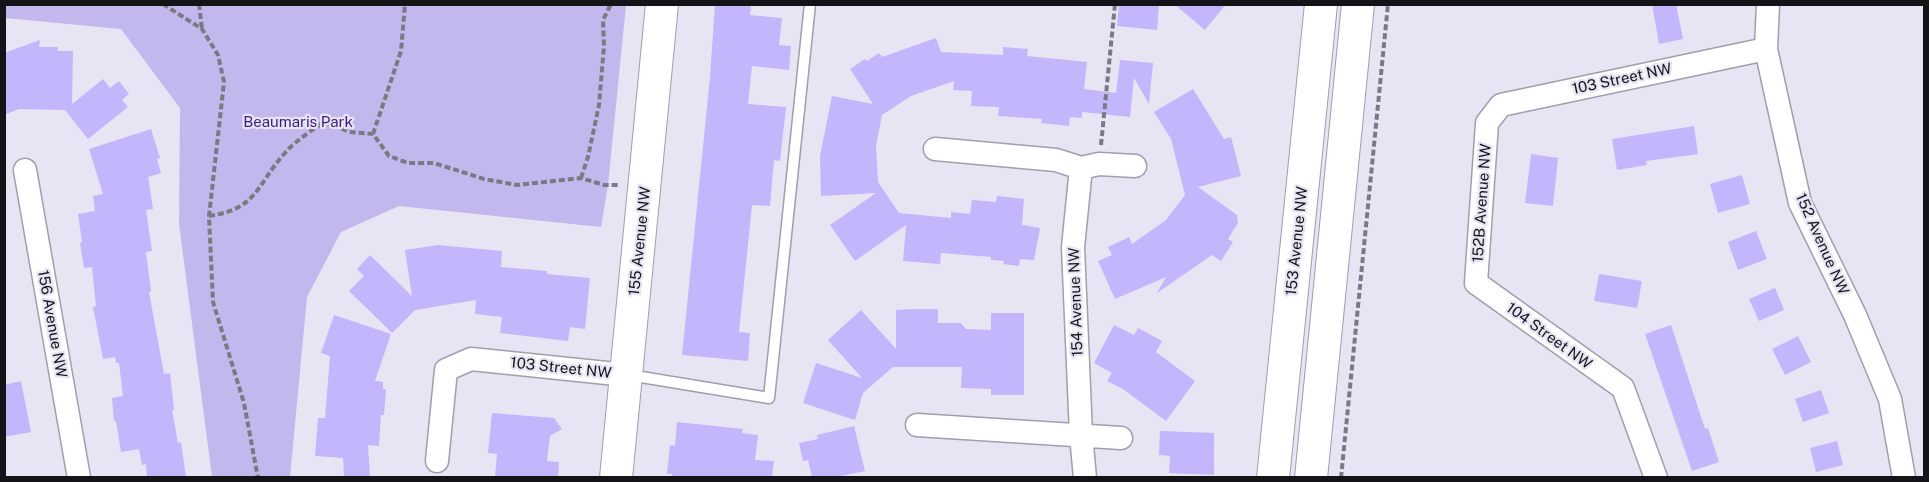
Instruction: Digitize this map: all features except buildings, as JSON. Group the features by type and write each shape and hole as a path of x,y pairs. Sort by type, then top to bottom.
{"main road":[{"name":"155 Avenue NW","path":"616,477 662,4"},
{"name":"153 Avenue NW","path":"1273,477 1321,4"},
{"path":"1311,477 1358,4"}],"street":[{"name":"152 Avenue NW","path":"1768,4 1766,49 1800,203 1855,315 1890,399 1904,477"},
{"name":"103 Street NW","path":"1488,123 1501,105 1766,49"},
{"name":"152B Avenue NW","path":"1476,284 1488,123"},
{"path":"934,149 1056,160 1090,166 1135,166"},
{"name":"154 Avenue NW","path":"1085,477 1081,435 1073,247 1090,166"},
{"name":"156 Avenue NW","path":"25,170 80,477"},
{"name":"104 Street NW","path":"1476,284 1623,388 1656,477"},
{"name":"103 Street NW","path":"437,461 446,370 471,359 626,375"},
{"path":"916,425 1121,438"}],"lane":[{"name":"103 Street NW","path":"626,375 769,398 810,4"}],"path":[{"path":"164,4 202,29"},
{"path":"199,4 202,29 218,55 224,82 209,216 213,302 244,403 258,477"},
{"path":"373,134 401,51 405,4"},
{"path":"581,178 599,105 604,46 603,21 611,4"},
{"path":"1090,166 1115,4"},
{"path":"1341,477 1388,4"},
{"path":"209,216 225,214 238,209 252,199 286,151 322,123 334,125 349,132 373,134 389,156 408,163 434,163 484,179 517,185 581,178 604,185 645,186"}],"green space":[{"name":"Beaumaris Park","path":"4,5 626,5 608,185 601,227 399,206 341,232 307,297 290,477 212,477 179,224 180,108 121,29 5,18"}]}
